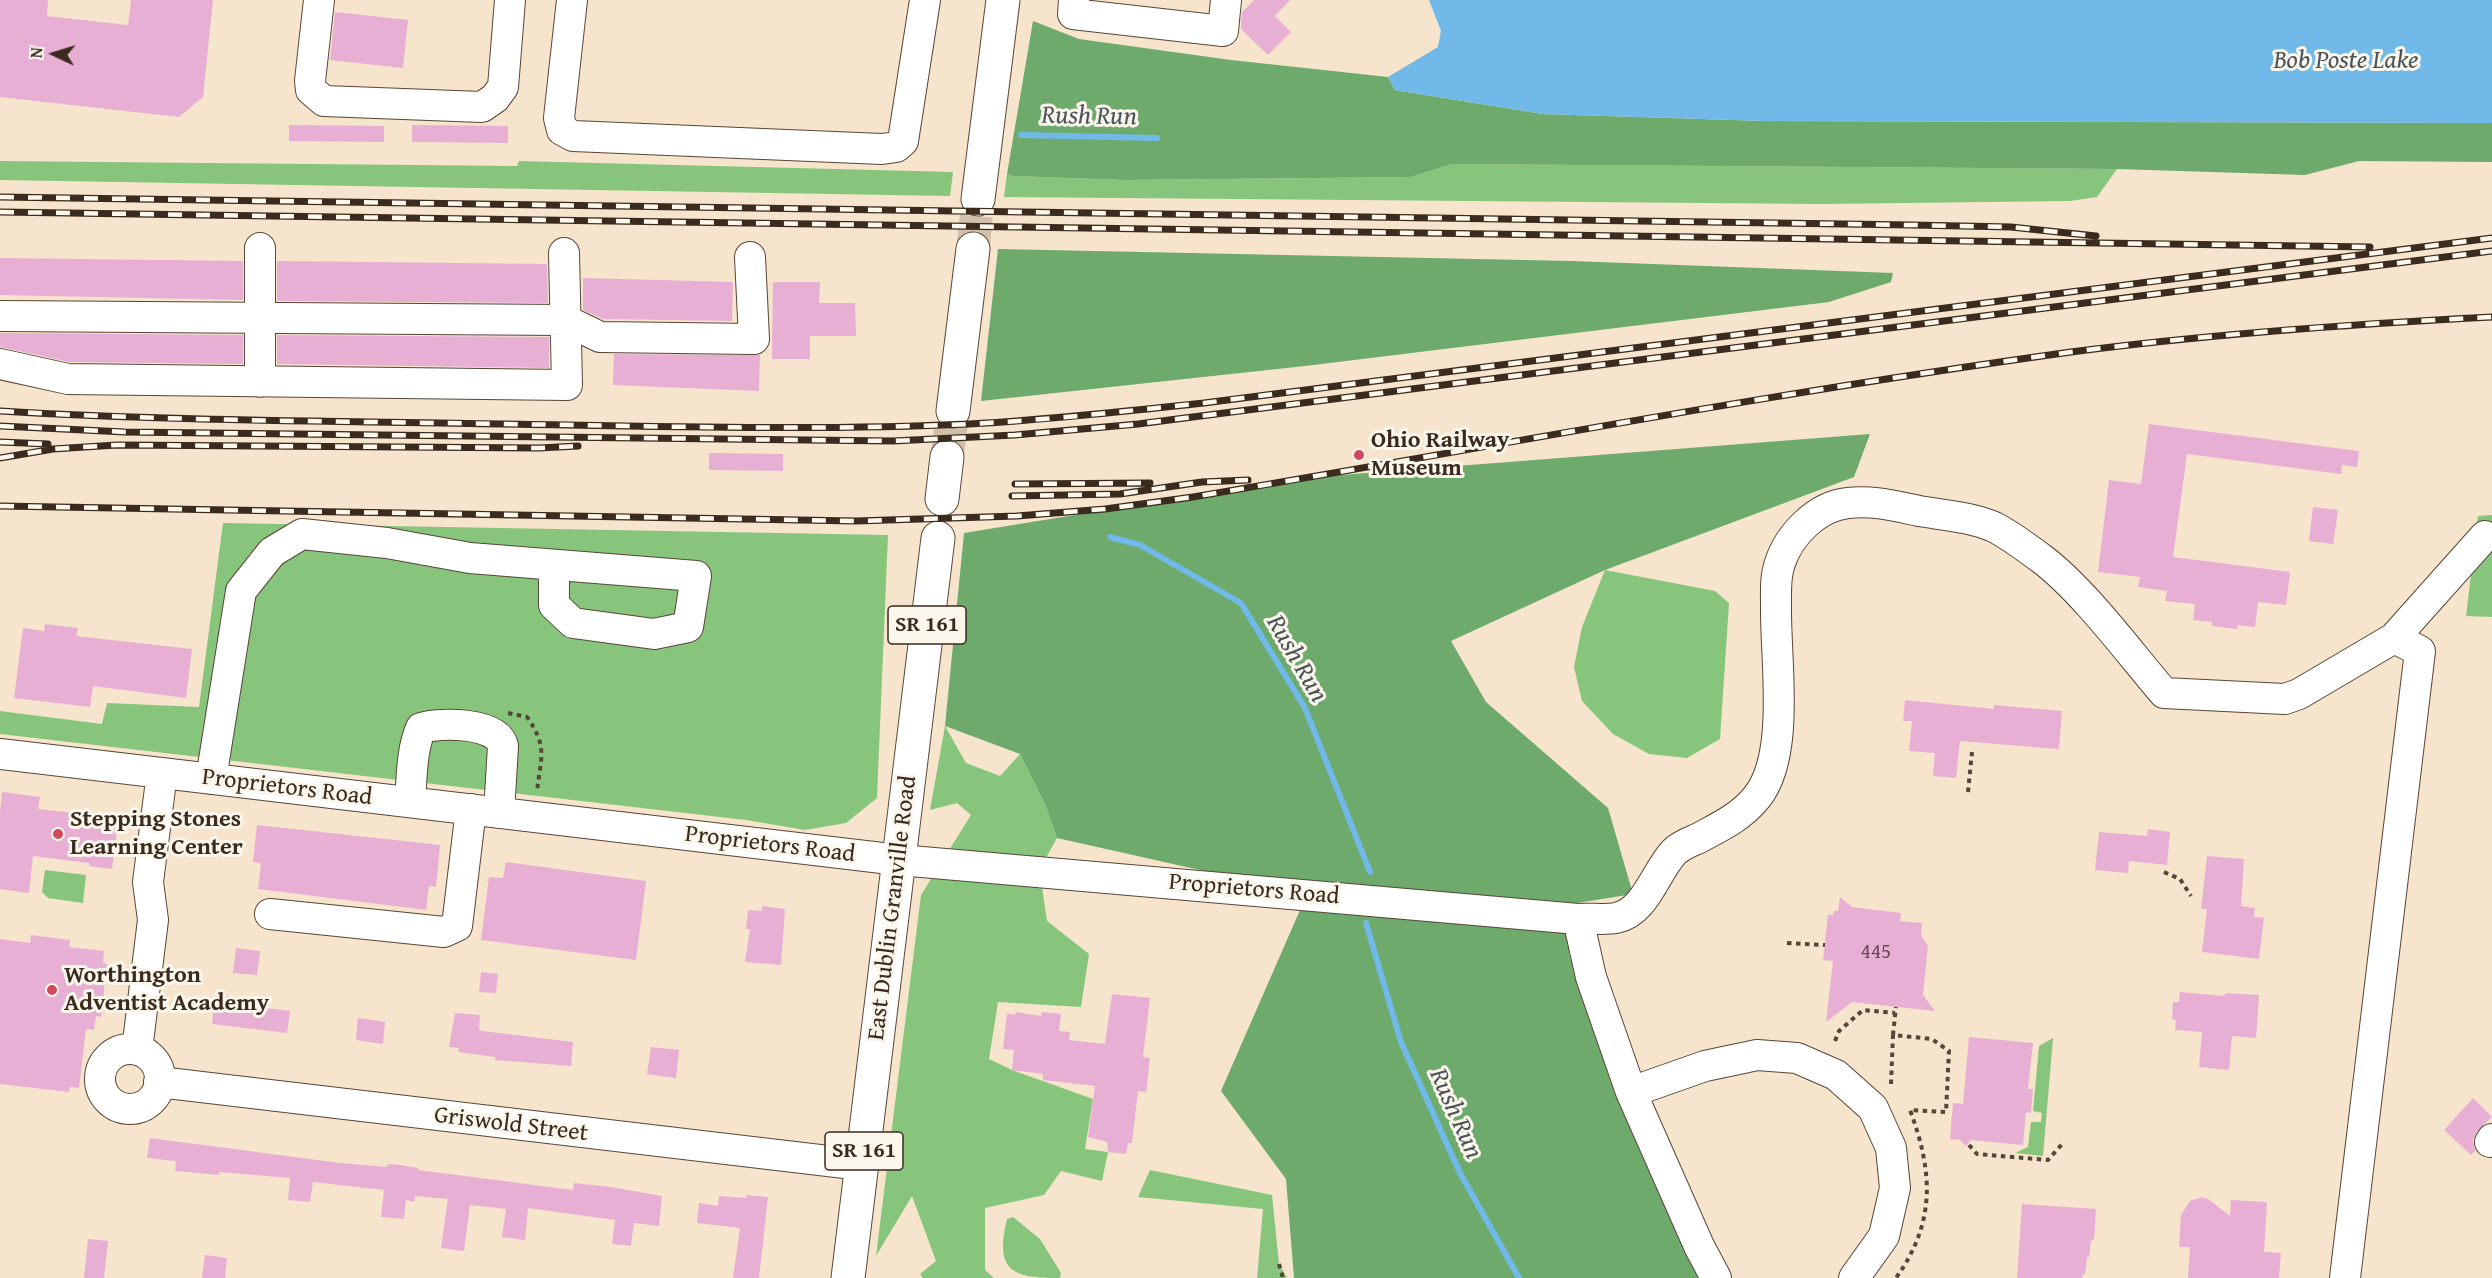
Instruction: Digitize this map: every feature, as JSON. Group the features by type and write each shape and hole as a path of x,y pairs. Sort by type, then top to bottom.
{"main road":[{"path":"978,199 1002,0"},
{"path":"953,411 973,249"},
{"path":"942,499 947,457"},
{"name":"East Dublin Granville Road","path":"848,1278 938,538"}],"street":[{"path":"319,0 310,81 310,90 318,98 482,107 495,98 503,87 510,0"},
{"path":"572,0 559,117 562,130 573,136 882,149 896,147 903,141 925,0"},
{"path":"1074,0 1072,14 1223,31 1226,0"},
{"path":"260,248 260,382"},
{"path":"0,364 68,379 567,386 564,253"},
{"path":"0,316 565,320 600,337 754,339 750,257"},
{"name":"Proprietors Road","path":"0,754 899,860 1578,919 1617,918 1637,909 1666,861 1679,847 1735,819 1758,796 1767,780 1774,754 1779,713 1776,582 1779,564 1803,525 1824,511 1846,503 1875,502 1970,520 1993,527 2043,559 2072,587 2164,693 2285,699 2299,694 2394,638 2485,536"},
{"path":"211,779 241,591 272,552 302,534 387,543 470,558 696,576 688,627 654,634 573,623 554,605 554,565"},
{"path":"2345,1278 2420,651 2394,638"},
{"path":"270,914 444,932 457,926 503,746 501,739 489,729 434,724 421,728 413,758 410,802"},
{"path":"137,1050 153,920 168,885 172,774"},
{"path":"1578,919 1591,977 1631,1092 1699,1246 1716,1278"},
{"path":"121,1050 137,1050 149,1056 155,1063 159,1072 157,1092 143,1106 124,1108 107,1098 100,1080 101,1070 105,1062 121,1050"},
{"path":"1631,1092 1705,1066 1757,1055 1797,1058 1836,1075 1873,1107 1891,1148 1895,1188 1884,1236 1854,1278"},
{"name":"Griswold Street","path":"159,1082 862,1165"}],"path":[{"path":"1968,792 1972,752"},
{"path":"2163,872 2180,879 2191,896"},
{"path":"1787,943 1825,945"},
{"path":"1891,1084 1896,1007"},
{"path":"1835,1041 1839,1031 1863,1010 1895,1013"},
{"path":"1893,1035 1932,1039 1949,1050 1946,1112 1910,1110 1921,1140 1928,1178 1926,1212 1911,1257 1896,1278"},
{"path":"1969,1144 1977,1154 2048,1160 2064,1142"},
{"path":"1279,1264 1283,1278"}],"green space":[{"path":"1033,21 1079,39 1231,60 1388,77 1395,90 1543,114 1766,121 2492,123 2492,162 2359,161 2305,175 2117,169 1452,164 1411,177 1124,180 1013,176 1007,174"},
{"path":"0,161 517,166 519,161 953,172 950,196 0,180"},
{"path":"1452,164 2117,169 2097,197 2070,201 1821,204 1004,197 1007,174 1124,180 1411,177"},
{"path":"998,249 1572,261 1893,273 1891,282 1829,302 1305,366 981,401"},
{"path":"1870,434 1854,477 1605,570 1451,641 1486,702 1608,808 1633,894 1577,903 1569,953 1583,999 1701,1278 1294,1278 1286,1179 1221,1091 1307,894 1057,838 1045,804 1020,754 945,726 964,533 1302,478"},
{"path":"2492,515 2492,617 2466,616 2478,516"},
{"path":"223,523 888,535 877,798 846,823 805,830 746,820 0,734 0,711 102,724 107,703 199,707"},
{"path":"1605,570 1715,591 1729,603 1720,739 1687,758 1649,754 1613,734 1582,701 1574,667 1582,627"},
{"path":"945,726 966,763 1000,776 1020,754 1045,804 1057,838 1033,881 1042,887 1047,921 1089,954 1081,1007 998,1002 989,1059 1012,1070 1093,1099 1085,1149 1108,1152 1102,1181 1061,1171 1044,1195 985,1208 985,1270 994,1278 923,1278 920,1274 936,1261 912,1196 876,1256 921,895 971,815 957,803 930,810"},
{"path":"45,870 86,875 83,903 48,898 42,892"},
{"path":"2053,1038 2043,1156 2015,1153 2028,1147 2031,1122 2041,1122 2042,1113 2033,1111 2039,1046"},
{"path":"1150,1170 1272,1195 1279,1264 1287,1278 1257,1278 1263,1209 1138,1197"},
{"path":"1013,1217 1040,1239 1061,1273 1060,1278 1030,1276 1011,1268 1003,1251 1007,1219"}],"water":[{"name":"Bob Poste Lake","path":"1429,0 2492,0 2492,123 1766,121 1543,114 1395,90 1388,77 1438,47 1441,31"}],"building":[{"path":"0,0 48,0 47,16 128,25 131,0 213,0 203,97 179,117 0,97"},
{"path":"1254,0 1290,0 1275,16 1291,32 1268,55 1241,29 1242,12"},
{"path":"335,12 408,20 403,68 330,60"},
{"path":"289,125 384,126 384,142 289,141"},
{"path":"412,125 508,126 508,143 412,142"},
{"path":"0,258 243,261 243,300 0,295"},
{"path":"277,261 547,264 548,303 277,301"},
{"path":"583,278 733,282 732,321 603,319 583,310"},
{"path":"773,282 820,282 819,303 855,303 856,336 810,336 810,359 772,359"},
{"path":"0,333 243,335 243,364 70,362 0,347"},
{"path":"277,335 549,337 549,368 277,364"},
{"path":"614,354 760,355 759,391 613,385"},
{"path":"2149,424 2359,451 2357,467 2342,465 2341,474 2187,454 2173,557 2290,572 2286,605 2258,602 2255,627 2238,625 2237,629 2212,626 2212,622 2193,620 2195,604 2165,601 2167,591 2138,587 2140,577 2098,572 2109,480 2141,484"},
{"path":"709,453 783,454 783,471 709,470"},
{"path":"2313,507 2338,510 2333,544 2309,541"},
{"path":"45,624 78,628 76,636 192,649 186,698 93,686 90,707 14,698 23,628 44,631"},
{"path":"1905,700 1994,709 1994,705 2062,711 2059,749 1960,741 1956,778 1933,776 1935,753 1909,751 1912,721 1903,721"},
{"name":"Stepping Stones Learning Center","path":"2,792 40,797 38,809 100,816 100,813 119,815 112,869 89,866 89,863 33,856 29,893 0,889"},
{"path":"257,825 440,845 436,887 429,886 426,910 258,889 261,863 253,862"},
{"path":"2148,829 2170,832 2167,865 2129,861 2128,873 2095,870 2099,832 2147,836"},
{"path":"2207,856 2244,859 2241,906 2255,908 2254,917 2264,918 2259,959 2202,952 2207,909 2201,909"},
{"path":"506,862 646,881 636,960 481,940 489,877 503,878"},
{"path":"1840,897 1852,907 1901,913 1900,921 1922,923 1921,936 1928,946 1923,995 1935,1011 1852,1002 1826,1022 1833,961 1823,960 1828,915 1833,915 1834,911 1838,911"},
{"path":"762,906 785,909 781,965 745,962 750,929 746,929 748,910 762,911"},
{"name":"Worthington Adventist Academy","path":"31,935 70,940 69,947 104,951 103,963 107,964 101,1017 96,1016 94,1030 86,1029 79,1088 70,1087 69,1092 0,1084 0,939 30,943"},
{"path":"236,948 260,951 257,975 233,973"},
{"path":"481,972 498,974 496,993 479,992"},
{"path":"2180,992 2225,996 2225,993 2259,995 2256,1038 2232,1036 2229,1070 2199,1067 2202,1032 2175,1030 2176,1020 2172,1019 2173,1002 2179,1002"},
{"path":"1112,994 1150,998 1143,1057 1150,1058 1146,1092 1138,1091 1132,1143 1128,1143 1126,1154 1108,1152 1107,1142 1088,1137 1095,1086 1043,1080 1043,1074 1012,1070 1014,1050 1003,1049 1007,1013 1015,1015 1016,1012 1041,1016 1042,1012 1061,1014 1059,1031 1070,1032 1069,1040 1105,1044"},
{"path":"215,995 244,998 243,1005 290,1011 287,1033 212,1024"},
{"path":"455,1013 480,1015 479,1029 482,1031 573,1042 571,1066 495,1060 495,1057 458,1052 459,1048 449,1047"},
{"path":"358,1018 385,1022 383,1044 356,1040"},
{"path":"1969,1037 2033,1043 2028,1089 2033,1089 2031,1113 2026,1112 2023,1145 1971,1140 1966,1146 1960,1140 1950,1139 1953,1103 1963,1104"},
{"path":"651,1047 679,1050 676,1078 647,1074"},
{"path":"2473,1098 2492,1117 2476,1132 2473,1141 2475,1151 2471,1155 2444,1130"},
{"path":"150,1138 340,1163 387,1167 387,1164 400,1165 418,1168 418,1170 573,1190 574,1183 611,1187 662,1196 659,1226 634,1223 631,1246 612,1244 615,1220 528,1208 525,1240 502,1237 506,1209 470,1205 464,1251 441,1248 448,1199 415,1196 414,1202 406,1200 404,1219 381,1217 384,1190 313,1182 310,1202 288,1200 290,1178 175,1171 176,1161 147,1158"},
{"path":"746,1195 768,1197 759,1278 733,1278 740,1228 697,1223 699,1203 718,1206 719,1196 746,1198"},
{"path":"2202,1197 2230,1216 2231,1200 2267,1202 2264,1252 2281,1253 2279,1278 2188,1278 2190,1247 2179,1247 2181,1215 2190,1201"},
{"path":"2022,1204 2096,1209 2094,1240 2091,1240 2085,1274 2082,1278 2017,1278"},
{"path":"88,1239 108,1241 104,1278 84,1278"},
{"path":"205,1255 227,1258 225,1278 202,1278"}],"waterway":[{"name":"Rush Run","path":"1021,135 1157,138"},
{"name":"Rush Run","path":"1110,537 1140,545 1241,603 1305,708 1370,872"},
{"name":"Rush Run","path":"1366,923 1401,1042 1460,1173 1519,1278"}],"tunnel":[{"path":"973,249 978,199"},
{"path":"947,457 953,411"}],"railway":[{"path":"0,197 1912,225 2011,227 2096,236"},
{"path":"0,212 2370,247"},
{"path":"0,411 188,419 678,427 794,428 999,422 1204,403 2492,238"},
{"path":"0,426 125,432 893,441 1015,435 1138,424 2492,251"},
{"path":"0,506 856,521 1017,516 1105,509 1193,497 1741,403 2071,352 2282,330 2492,317"},
{"path":"0,442 48,444"},
{"path":"0,458 53,449 117,445 539,448 578,446"},
{"path":"1012,496 1120,494 1202,482 1248,480"},
{"path":"1015,484 1150,483"}],"place":[{"name":"Ohio Railway Museum","path":"1359,455"},
{"name":"Stepping Stones Learning Center","path":"58,834"},
{"name":"Worthington Adventist Academy","path":"52,990"}]}
